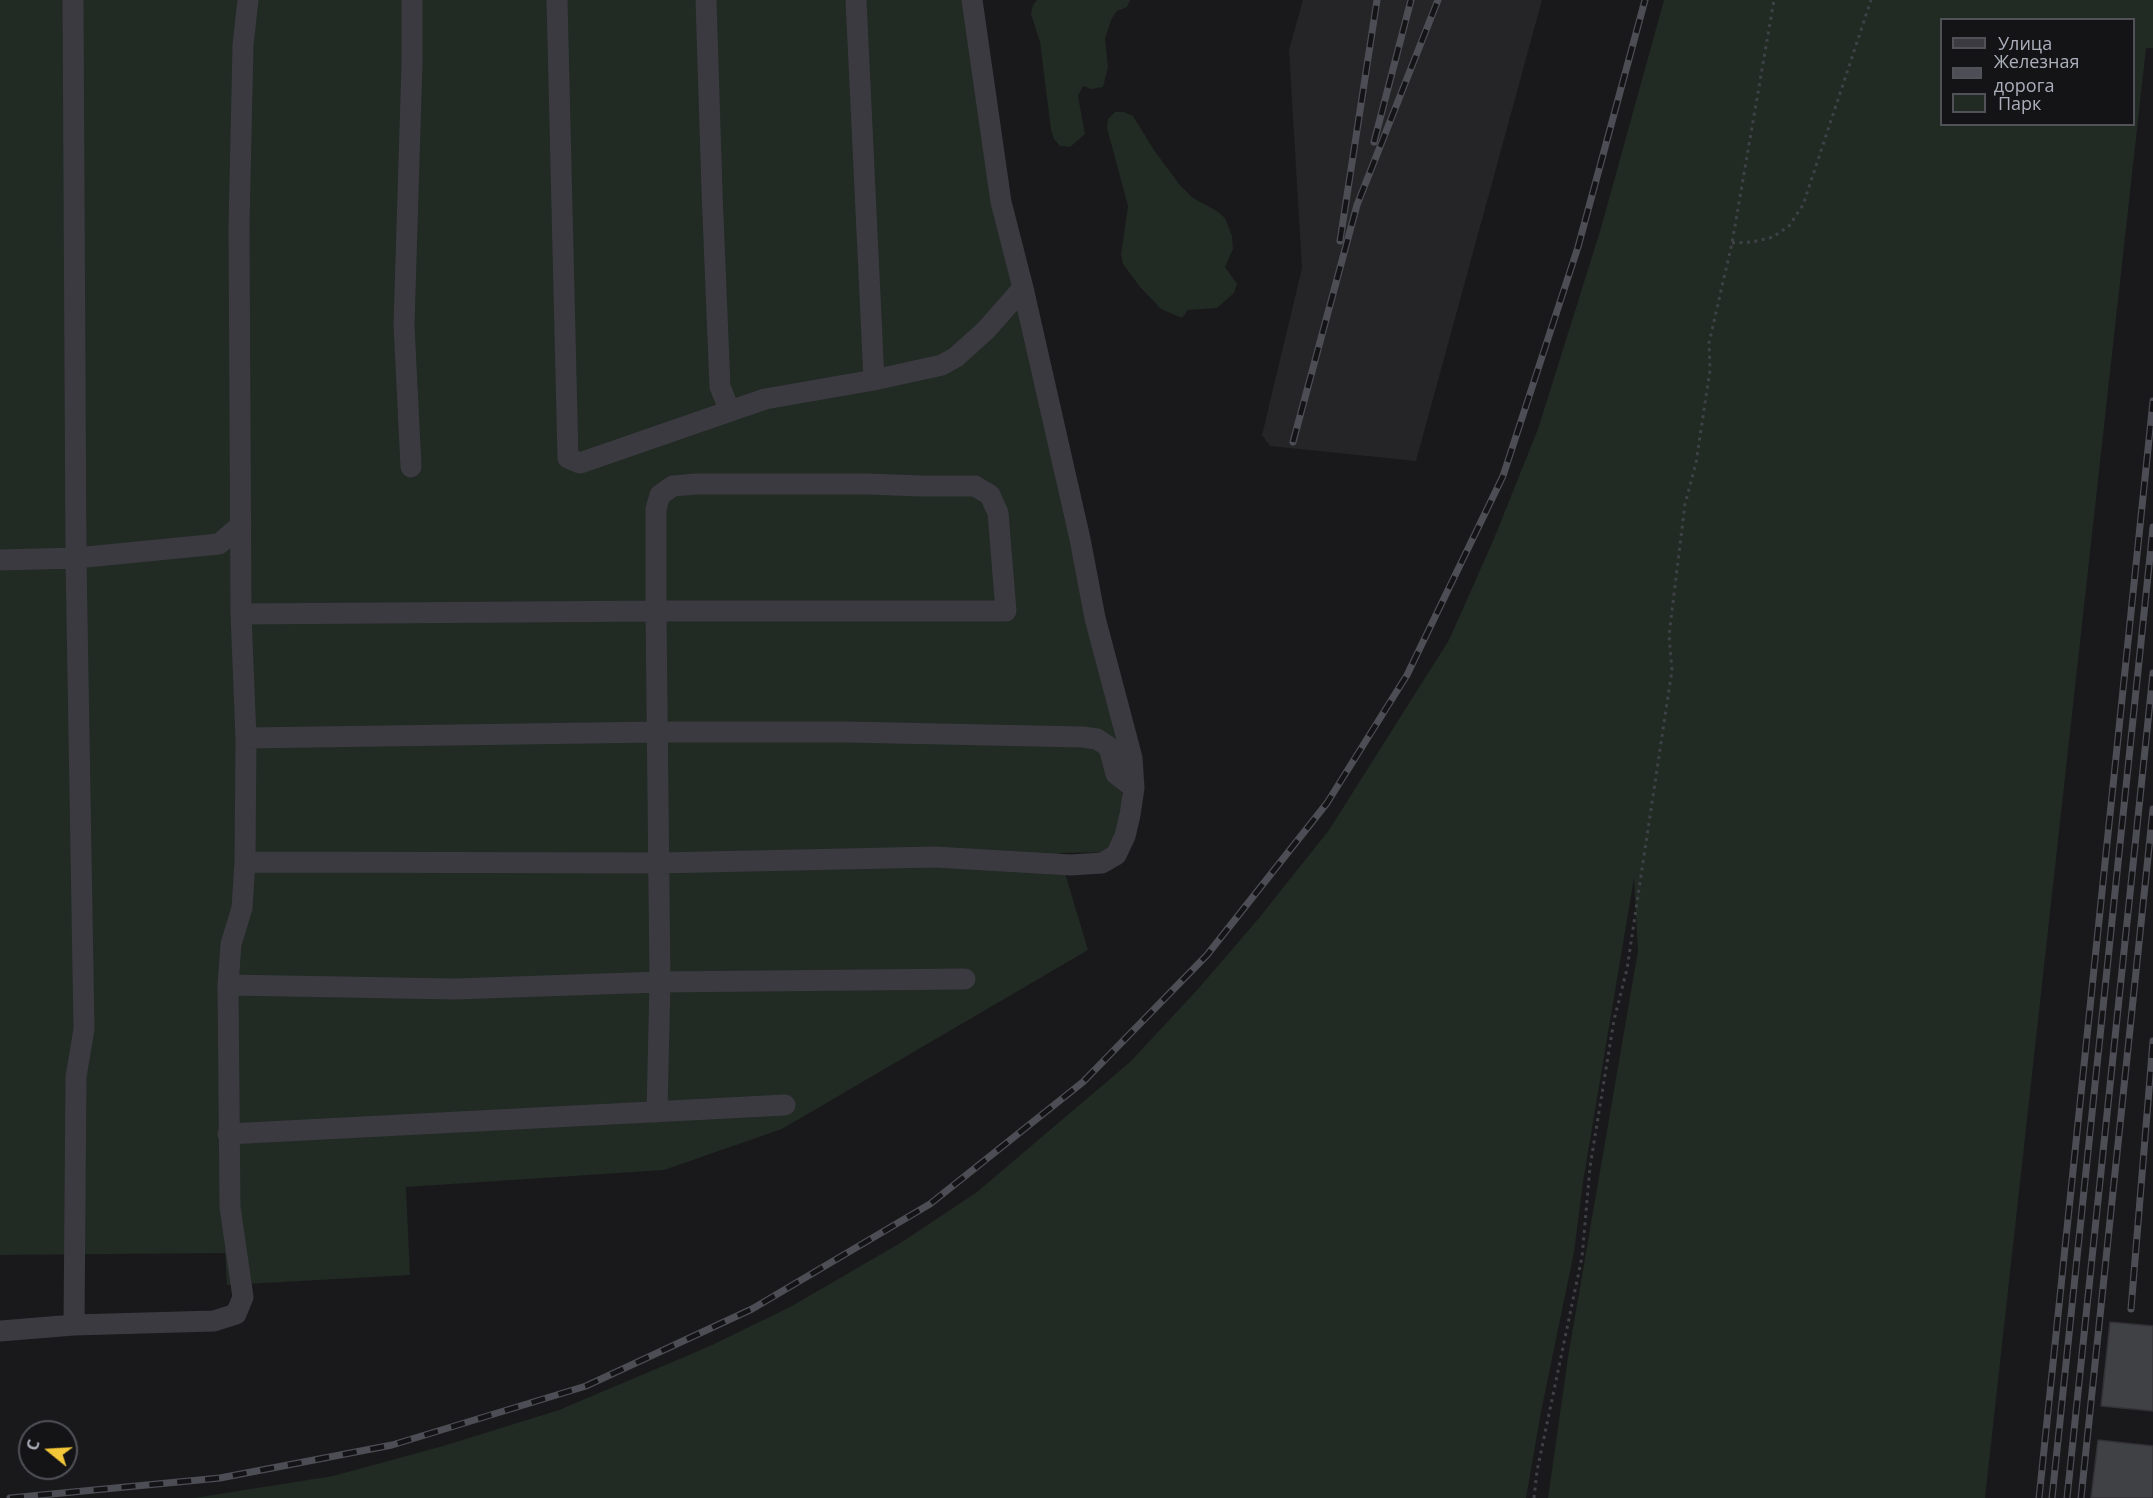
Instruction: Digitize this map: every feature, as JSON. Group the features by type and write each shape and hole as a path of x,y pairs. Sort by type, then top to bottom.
{"lane":[{"path":"73,0 76,558 84,1029 76,1077 74,1325"},
{"path":"0,1331 74,1325 214,1321 236,1314 243,1297 230,1207 228,985 231,944 242,908 245,862 246,738 241,614 239,226 243,45 248,0"},
{"path":"411,467 404,325 412,0"},
{"path":"557,0 567,458 580,463 765,399 874,380 942,365 956,357 986,330 1023,288"},
{"path":"706,0 720,387 730,411"},
{"path":"856,0 874,380"},
{"path":"245,862 659,863 935,857 1071,865 1102,863 1116,855 1125,836 1134,789 1132,758 1095,618 1080,539 1001,202 972,0"},
{"path":"241,614 656,611 1006,611 998,513 990,495 975,486 696,484 673,486 660,495 656,509 656,611 660,982 657,1112"},
{"path":"0,560 76,558 219,544 241,525"},
{"path":"246,738 658,732 847,732 1082,737 1097,739 1109,747 1116,774 1134,789"},
{"path":"228,985 455,989 660,982 964,979"},
{"path":"228,1134 785,1105"}],"path":[{"path":"1534,1498 1537,1471 1582,1257 1590,1167 1614,1020 1627,969 1672,670 1670,635 1685,504 1696,463 1710,370 1713,321 1732,243 1774,0"},
{"path":"1732,243 1752,242 1773,237 1790,225 1803,205 1871,0"}],"shaded area":[{"path":"1303,0 1542,0 1416,461 1270,446 1262,435 1302,268 1289,50"}],"green space":[{"path":"0,0 969,0 1110,683 1126,830 1113,852 1059,853 1088,950 782,1129 664,1170 406,1187 410,1275 227,1285 225,1253 0,1255"},
{"path":"1037,0 1130,0 1127,7 1117,11 1112,18 1105,38 1108,67 1103,87 1091,89 1083,86 1078,96 1085,134 1070,147 1060,146 1051,130 1040,42 1031,14"},
{"path":"1664,0 2153,0 2153,48 2146,48 1985,1498 1548,1498 1568,1357 1638,951 1634,878 1583,1182 1574,1252 1526,1498 194,1498 333,1476 443,1446 559,1410 710,1346 790,1307 902,1242 977,1192 1130,1062 1198,989 1259,918 1329,830 1449,640 1493,541 1538,429 1601,228"},
{"path":"1115,112 1124,112 1133,116 1179,184 1193,198 1225,218 1232,236 1233,249 1225,267 1237,284 1234,293 1217,308 1188,310 1182,318 1161,309 1140,287 1123,264 1121,254 1128,206 1107,128 1108,119"}],"building":[{"path":"2110,1322 2153,1326 2153,1411 2101,1406"},
{"path":"2098,1440 2153,1446 2153,1498 2091,1498"}],"railway":[{"path":"1340,241 1377,0"},
{"path":"1374,142 1411,0"},
{"path":"1293,442 1357,205 1438,0"},
{"path":"10,1498 220,1478 392,1445 586,1386 752,1309 930,1204 1083,1082 1207,955 1327,803 1407,675 1503,476 1578,247 1645,0"},
{"path":"2039,1498 2153,401"},
{"path":"2052,1498 2153,527"},
{"path":"2067,1498 2153,673"},
{"path":"2081,1498 2153,809"},
{"path":"2131,1309 2153,1041"}]}
